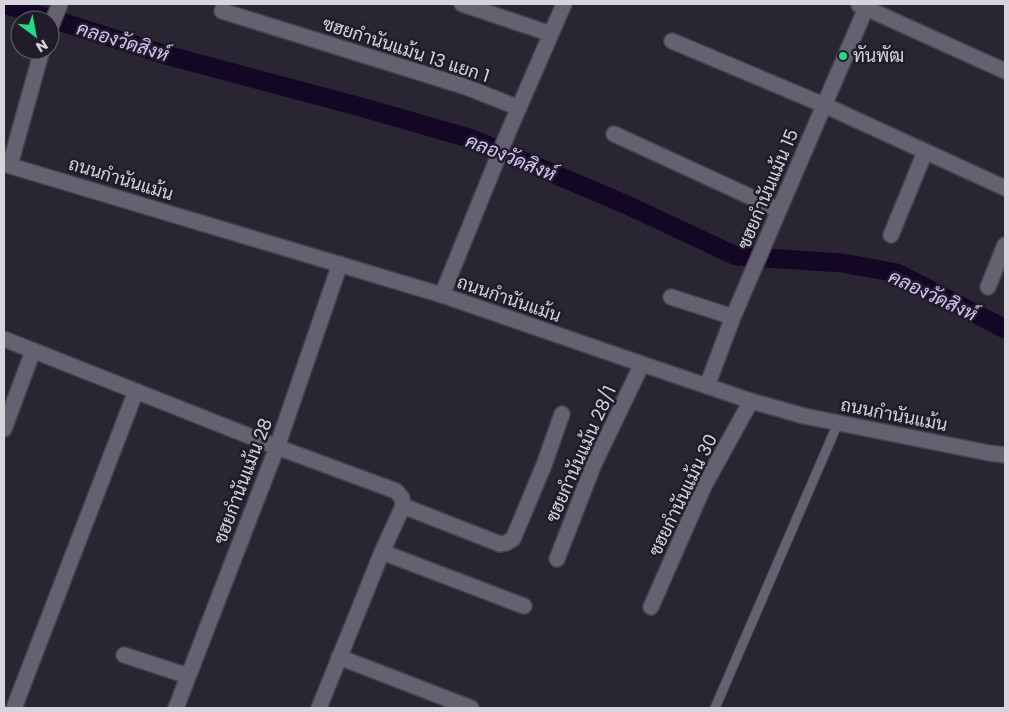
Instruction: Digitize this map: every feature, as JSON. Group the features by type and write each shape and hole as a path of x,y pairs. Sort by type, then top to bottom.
{"street":[{"path":"462,4 552,34"},
{"path":"442,295 564,4"},
{"path":"861,6 1005,71"},
{"name":"ซฮยกำนันแม้น 15","path":"708,386 733,317 824,105 861,6"},
{"name":"ซฮยกำนันแม้น 13 แยก 1","path":"222,11 466,87 519,108"},
{"path":"672,41 824,105 1005,188"},
{"path":"7,165 39,60"},
{"path":"614,134 779,210"},
{"path":"891,235 925,152"},
{"name":"ถนนกำนันแม้น","path":"7,165 442,295 751,401 804,416 1005,455"},
{"path":"988,287 1005,245"},
{"name":"ซฮยกำนันแม้น 28","path":"176,708 277,447 340,264"},
{"path":"671,297 733,317"},
{"path":"4,339 277,447 396,491 402,498 403,506 382,552 319,708"},
{"path":"4,428 33,351"},
{"name":"ซฮยกำนันแม้น 28/1","path":"557,560 594,464 642,364"},
{"path":"14,708 136,391"},
{"name":"ซฮยกำนันแม้น 30","path":"652,607 704,486 751,401"},
{"path":"403,506 500,544 513,539 544,465 562,414"},
{"path":"382,552 524,606"},
{"path":"124,655 188,676"},
{"path":"339,657 471,708"}],"lane":[{"path":"715,708 838,423"}],"waterway":[{"name":"คลองวัดสิงห์","path":"4,4 166,55 472,139 627,205 736,256 842,263 897,273 1005,329"}],"place":[{"name":"ทันพัฒ","path":"843,56"}]}
